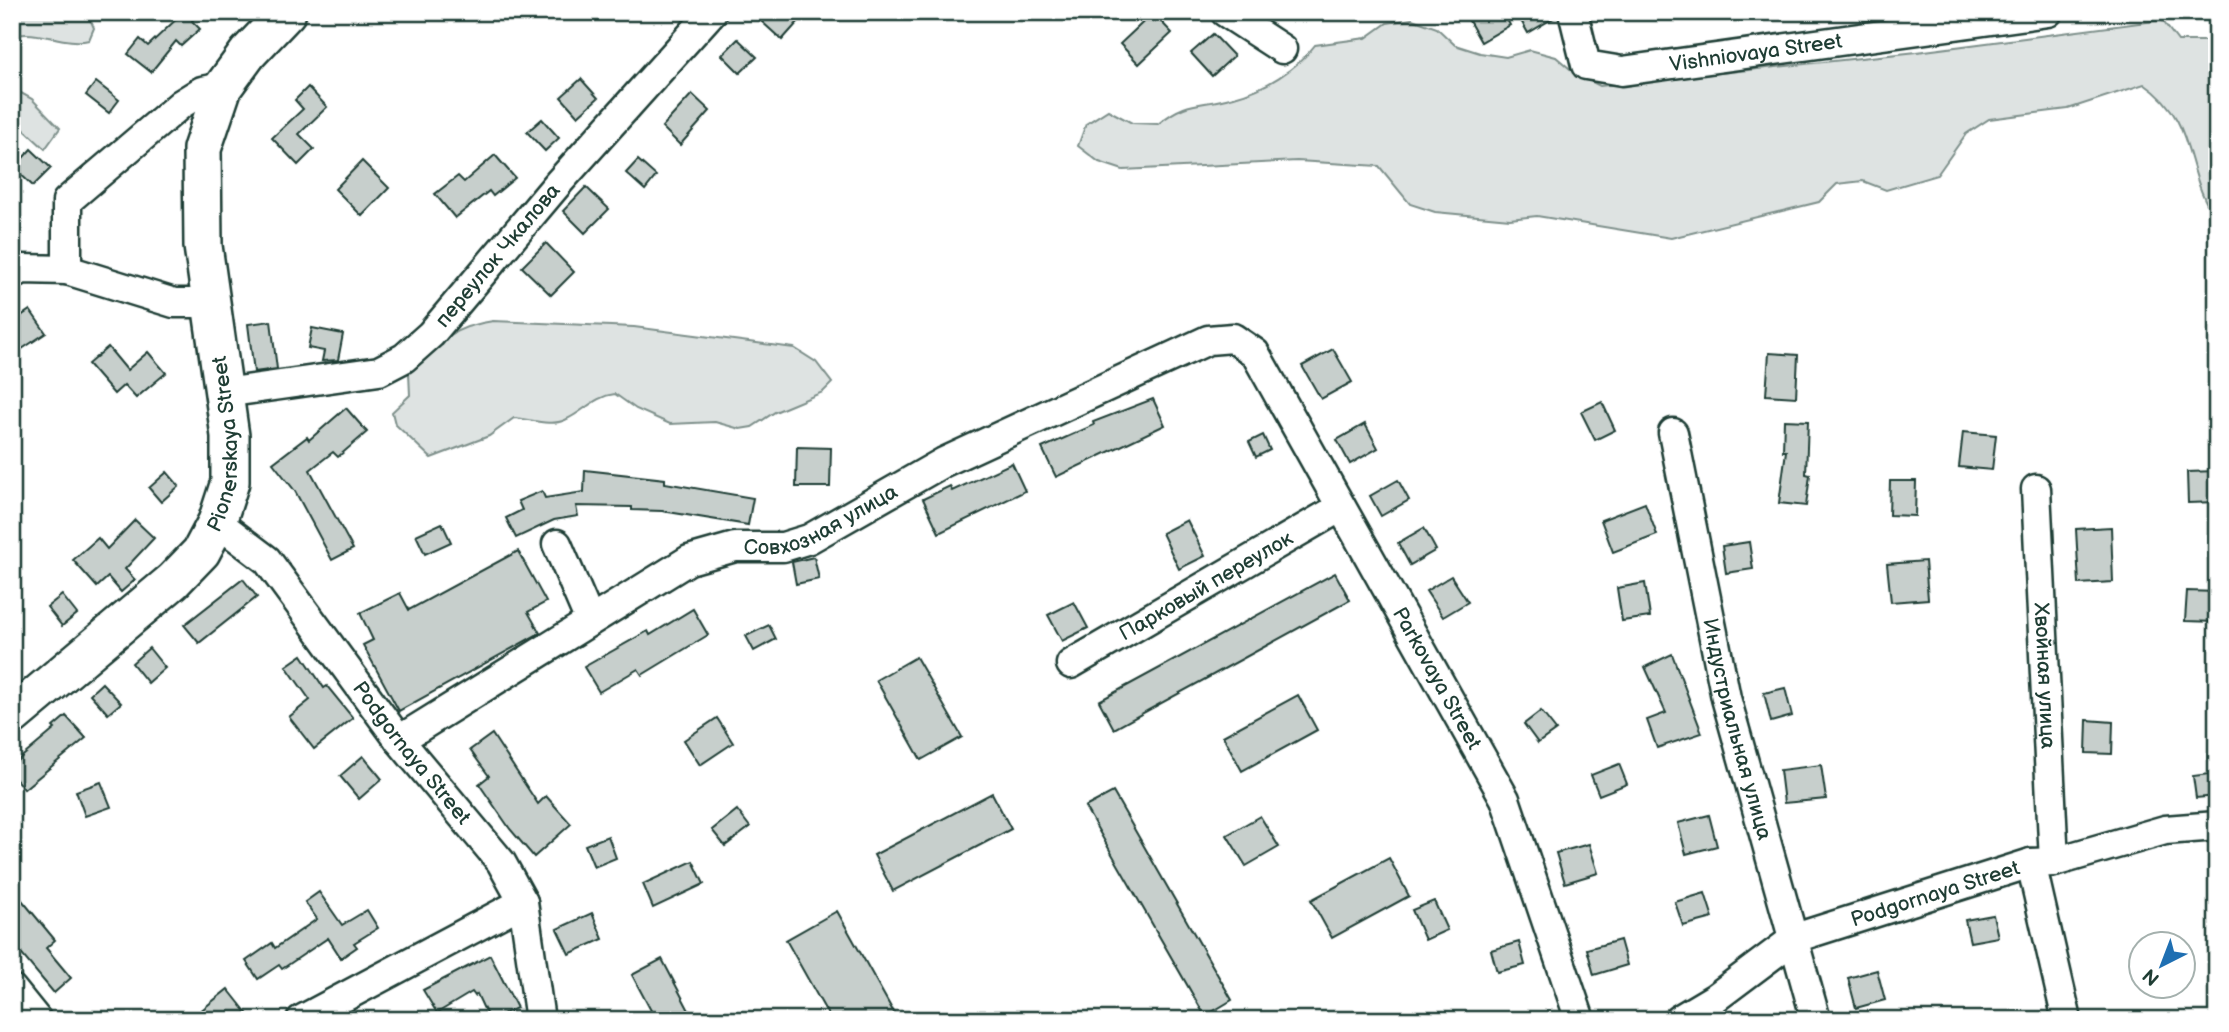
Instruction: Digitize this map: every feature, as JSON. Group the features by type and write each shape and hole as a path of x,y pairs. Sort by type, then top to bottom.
{"main road":[{"name":"Pionerskaya Street","path":"12,716 173,581 201,552 217,522 230,482 230,436 203,246 202,149 222,87 284,13"}],"street":[{"name":"переулок Чкалова","path":"224,393 379,371 404,358 431,334 560,181 712,12"},
{"path":"1225,12 1282,49"},
{"name":"Vishniovaya Street","path":"1573,12 1586,65 1622,71 2048,12"},
{"path":"67,270 67,201 181,104 202,91 222,87"},
{"path":"12,275 22,268 67,270 174,303 213,303"},
{"name":"Совхозная улица","path":"399,740 689,560 735,547 783,547 809,539 943,462 1208,340 1233,338 1255,353"},
{"name":"Parkovaya Street","path":"1255,353 1505,799 1580,1020"},
{"name":"Индустриальная улица","path":"1672,433 1726,698 1795,938 1815,1020"},
{"name":"Хвойная улица","path":"2036,489 2042,862 2067,1020"},
{"name":"Парковый переулок","path":"1071,664 1341,507"},
{"name":"Podgornaya Street","path":"217,522 267,560 399,740 501,862 523,902 540,1020"},
{"path":"557,544 590,621"},
{"name":"Podgornaya Street","path":"1678,1020 1715,998 1795,938 2042,862 2165,830 2217,826"},
{"path":"301,1020 523,902"},
{"path":"12,989 37,1020"}],"shaded area":[{"path":"12,12 52,12 60,17 65,12 87,12 94,28 89,40 80,41 31,34 12,36"},
{"path":"1412,19 1437,28 1455,45 1480,53 1506,57 1530,50 1556,57 1576,74 1600,86 1917,52 2162,20 2178,41 2204,41 2217,33 2217,220 2206,203 2174,115 2162,99 2144,84 2068,109 1989,119 1966,134 1937,175 1886,190 1863,181 1837,184 1819,202 1671,238 1537,216 1510,219 1435,212 1410,204 1379,166 1297,161 1123,170 1099,162 1078,146 1086,124 1108,110 1132,123 1158,124 1186,107 1234,97 1268,84 1299,63 1315,45 1366,38 1387,23"},
{"path":"12,88 32,99 60,128 45,149 18,124 12,126"},
{"path":"493,321 634,327 794,348 816,362 832,383 823,392 775,412 752,427 740,429 715,422 670,424 636,409 615,394 608,395 559,422 546,423 514,418 489,436 431,458 395,424 392,412 410,395 409,373 428,353 455,332"}],"building":[{"path":"184,12 199,12 192,21 200,29 181,46 176,41 151,72 128,54 140,39 148,46"},
{"path":"751,12 807,12 782,40"},
{"path":"1464,12 1503,12 1510,25 1481,42"},
{"path":"1527,12 1557,12 1557,16 1528,33 1519,17"},
{"path":"1153,13 1172,33 1139,64 1120,44"},
{"path":"1213,34 1234,56 1212,76 1191,53"},
{"path":"738,39 757,57 740,73 722,55"},
{"path":"581,79 598,98 578,116 561,97"},
{"path":"96,82 119,100 109,113 86,95"},
{"path":"308,87 327,107 299,134 314,149 298,165 272,138 303,109 295,100"},
{"path":"692,94 710,111 680,145 662,127"},
{"path":"542,119 559,138 545,151 527,132"},
{"path":"31,149 51,168 33,186 14,168"},
{"path":"495,155 515,178 493,196 489,191 455,218 435,194 458,176 464,182"},
{"path":"638,160 656,176 645,190 626,173"},
{"path":"362,161 389,188 362,216 335,189"},
{"path":"586,187 609,209 585,233 563,211"},
{"path":"546,243 574,272 551,295 522,267"},
{"path":"30,310 46,333 19,351 12,342 12,322"},
{"path":"271,321 277,369 254,372 248,324"},
{"path":"312,328 343,334 338,360 322,361 324,351 308,348"},
{"path":"108,347 127,370 148,352 166,373 136,398 124,385 114,394 88,364"},
{"path":"1333,349 1352,382 1321,399 1302,366"},
{"path":"1769,353 1798,355 1796,397 1766,395"},
{"path":"1153,399 1165,425 1056,477 1042,448 1094,425 1093,422"},
{"path":"1602,402 1615,430 1595,440 1581,412"},
{"path":"346,408 367,432 338,457 333,452 310,470 353,549 332,560 295,491 273,463 307,437 309,440"},
{"path":"1784,420 1808,421 1806,474 1810,475 1806,506 1779,503 1786,451 1783,451"},
{"path":"1365,424 1378,448 1350,464 1337,440"},
{"path":"1963,432 1996,435 1992,470 1959,467"},
{"path":"1263,435 1270,450 1256,457 1249,442"},
{"path":"797,447 831,448 830,487 796,487"},
{"path":"1012,463 1025,491 939,533 923,499 950,486 952,491"},
{"path":"585,470 665,479 665,483 753,498 748,525 662,511 632,510 632,507 576,506 578,516 554,520 516,538 506,518 522,510 518,501 542,491 545,498 584,492"},
{"path":"2217,471 2217,502 2188,503 2187,472"},
{"path":"167,472 179,486 161,502 149,488"},
{"path":"1398,480 1409,500 1381,516 1370,496"},
{"path":"1890,481 1916,481 1915,516 1889,515"},
{"path":"1645,503 1657,535 1613,552 1601,520"},
{"path":"135,520 154,538 125,569 135,580 121,592 108,577 97,587 73,560 98,538 107,549"},
{"path":"1187,520 1205,556 1179,569 1162,533"},
{"path":"442,523 451,542 425,554 416,535"},
{"path":"2111,527 2113,582 2079,584 2076,529"},
{"path":"1424,528 1436,550 1410,565 1398,543"},
{"path":"1749,542 1753,569 1726,573 1722,546"},
{"path":"518,551 546,602 528,612 540,633 399,711 363,645 373,640 360,613 400,593 409,610"},
{"path":"814,557 819,579 796,584 792,562"},
{"path":"1925,561 1928,599 1891,602 1887,564"},
{"path":"1335,573 1350,600 1114,729 1099,701"},
{"path":"1451,576 1468,602 1443,617 1426,591"},
{"path":"243,579 257,597 199,643 184,625"},
{"path":"1645,583 1650,617 1622,621 1617,588"},
{"path":"2187,591 2217,592 2217,622 2185,621"},
{"path":"62,595 77,614 62,626 47,607"},
{"path":"1074,602 1088,628 1062,641 1048,615"},
{"path":"693,609 708,635 642,675 638,669 599,692 584,667 648,631 650,635"},
{"path":"769,625 776,639 754,651 746,636"},
{"path":"149,648 165,668 148,683 132,663"},
{"path":"1672,654 1702,733 1657,748 1647,720 1666,713 1645,667"},
{"path":"302,655 324,688 327,686 353,718 314,749 289,717 310,700 286,666"},
{"path":"916,657 962,737 921,760 876,680"},
{"path":"102,683 121,703 108,714 90,694"},
{"path":"1785,688 1792,716 1771,722 1764,693"},
{"path":"1298,695 1317,730 1242,771 1223,736"},
{"path":"1541,711 1556,730 1538,743 1524,724"},
{"path":"66,716 86,738 24,789 12,775 12,765 55,729 53,727"},
{"path":"717,718 733,743 700,765 684,740"},
{"path":"2087,720 2113,722 2112,754 2086,753"},
{"path":"492,734 538,804 546,796 571,824 534,857 510,829 479,784 489,776 470,750"},
{"path":"363,756 382,779 359,799 340,776"},
{"path":"1619,764 1627,784 1599,795 1591,775"},
{"path":"1821,765 1826,799 1784,803 1780,770"},
{"path":"2217,773 2217,796 2196,798 2193,776"},
{"path":"101,782 111,807 85,816 76,791"},
{"path":"1113,792 1232,1000 1205,1016 1085,807"},
{"path":"992,793 1011,829 893,891 874,855"},
{"path":"737,810 750,827 725,846 712,830"},
{"path":"1709,815 1717,846 1686,854 1678,823"},
{"path":"1260,816 1279,847 1246,866 1227,835"},
{"path":"608,836 616,858 594,867 585,845"},
{"path":"1589,844 1598,873 1565,883 1556,853"},
{"path":"1389,858 1409,896 1332,938 1311,900"},
{"path":"693,861 704,884 653,908 643,884"},
{"path":"12,888 55,940 46,948 71,978 54,993 12,943"},
{"path":"319,892 342,925 367,910 378,928 354,943 357,947 341,958 328,938 282,969 279,965 258,979 246,961 272,943 275,948 317,919 305,902"},
{"path":"1705,893 1713,918 1683,926 1675,902"},
{"path":"1434,901 1447,930 1425,940 1412,910"},
{"path":"837,911 898,1020 831,1020 786,940"},
{"path":"592,913 603,939 569,954 557,929"},
{"path":"1993,915 1998,937 1970,942 1965,920"},
{"path":"1620,940 1627,965 1594,975 1587,949"},
{"path":"1519,942 1525,965 1497,972 1491,950"},
{"path":"490,955 517,1008 489,1020 477,994 475,996 472,992 437,1013 423,990"},
{"path":"662,959 694,1020 656,1020 632,975"},
{"path":"1877,970 1885,1000 1856,1008 1848,978"},
{"path":"228,989 247,1013 239,1020 189,1020"}]}
